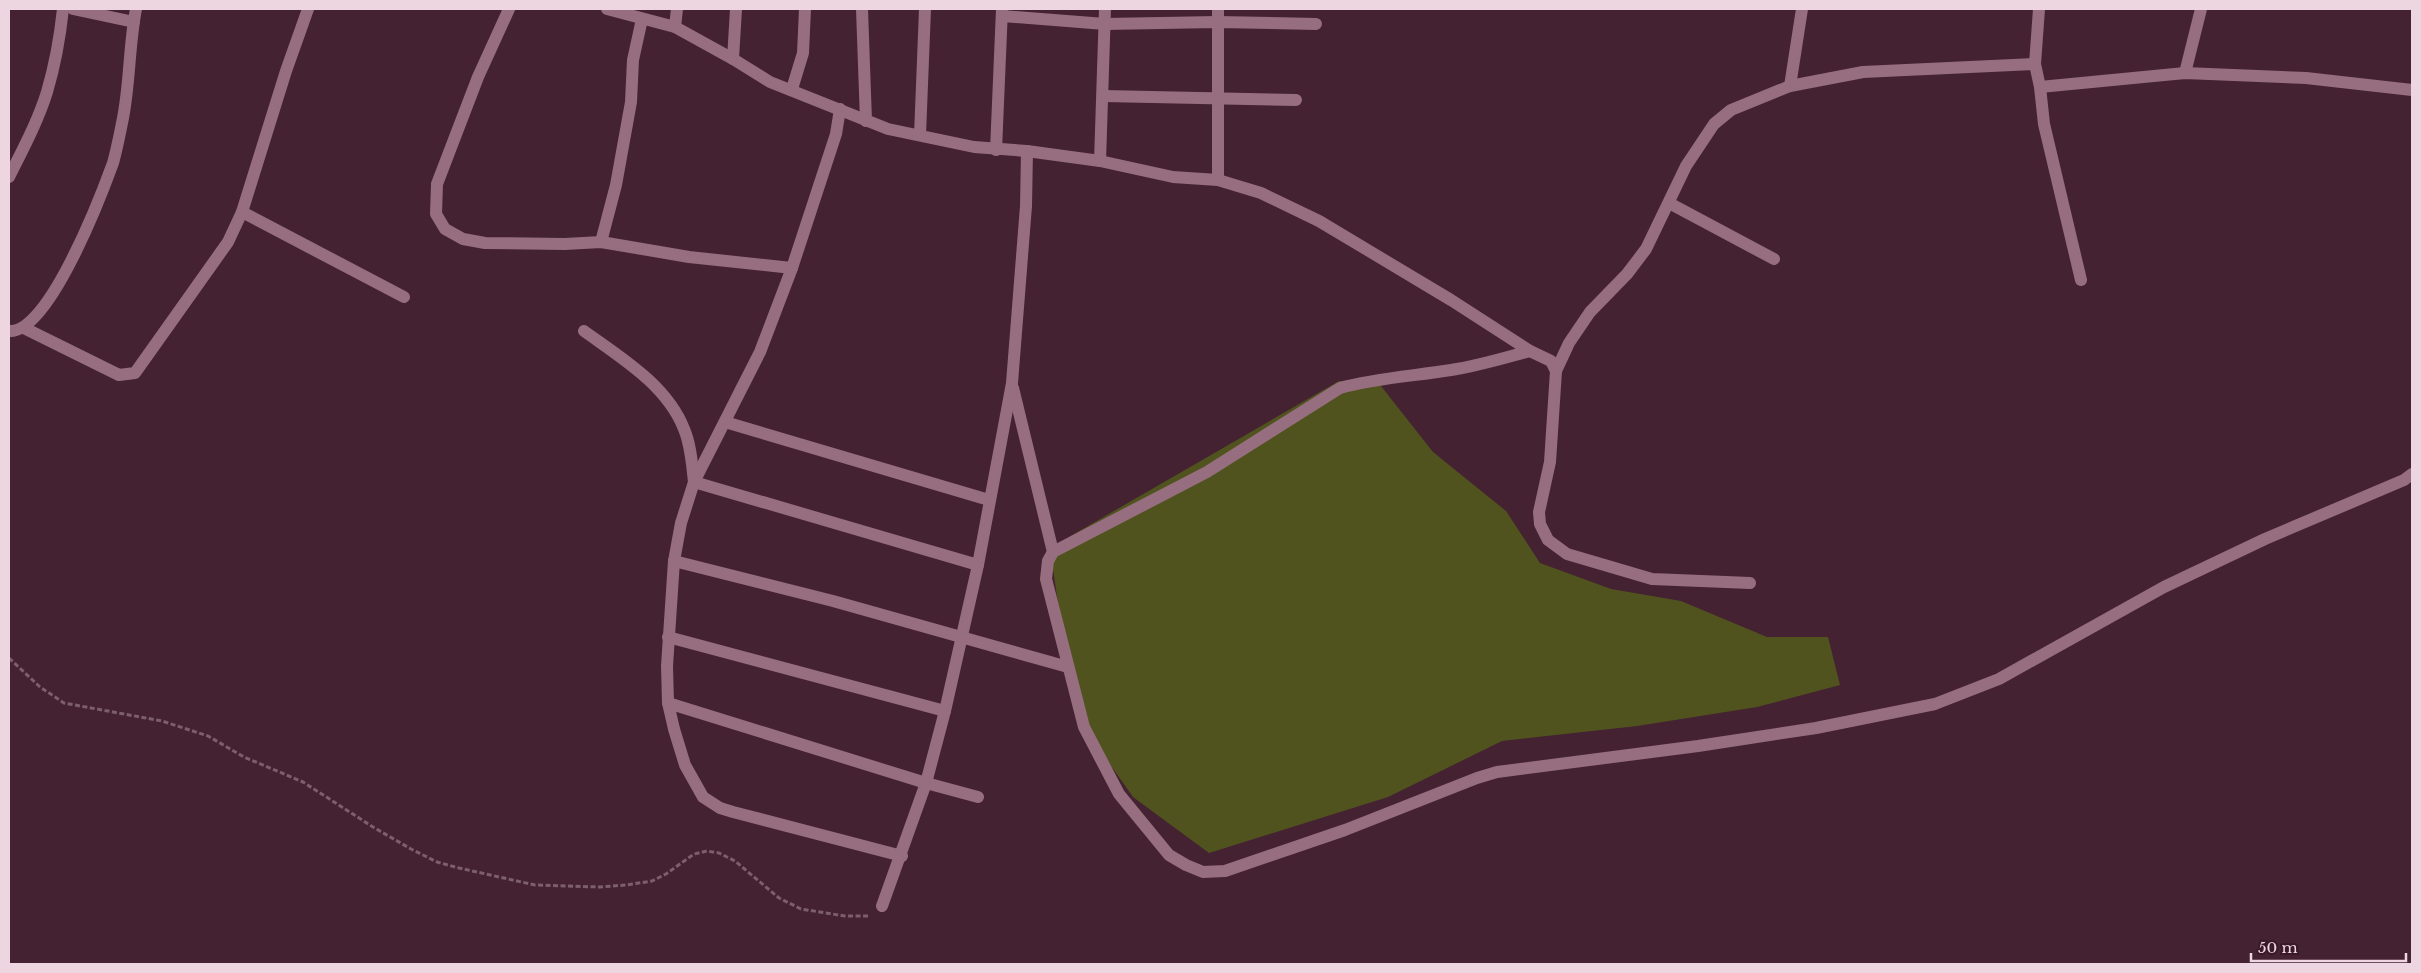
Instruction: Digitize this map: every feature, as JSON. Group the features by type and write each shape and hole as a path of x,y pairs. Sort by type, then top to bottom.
{"street":[{"path":"9,177 28,139 47,93 60,34 63,9"},
{"path":"9,331 16,332 24,328 44,308 64,276 113,161 123,117 135,15 73,9"},
{"path":"24,328 119,375 135,373 228,242 242,212 286,71 308,9"},
{"path":"509,9 478,77 442,168 436,190 436,214 445,229 463,240 547,244 601,242 699,259 792,268"},
{"path":"607,9 675,28 733,59 770,82 792,89 866,121 911,135 920,135 996,150 1027,151 1100,161 1172,178 1218,180 1261,193 1319,222 1451,300 1530,351 1551,361 1556,372"},
{"path":"675,28 677,9"},
{"path":"733,59 736,9"},
{"path":"792,89 803,53 805,9"},
{"path":"862,9 866,121"},
{"path":"920,135 924,9"},
{"path":"1100,161 1105,9"},
{"path":"1218,9 1218,180"},
{"path":"1790,86 1802,9"},
{"path":"2039,9 2034,64 2040,87 2044,124 2081,280"},
{"path":"2185,73 2201,9"},
{"path":"996,150 1002,12 1105,24 1217,22 1316,24"},
{"path":"601,242 616,185 632,102 633,60 642,19"},
{"path":"1750,583 1652,578 1568,554 1548,540 1540,524 1539,512 1550,462 1556,372 1579,327 1627,274 1646,249 1686,166 1714,124 1731,110 1790,86 1863,72 2034,64"},
{"path":"2040,87 2185,73 2306,78 2412,90"},
{"path":"1103,96 1217,100 1296,100"},
{"path":"840,109 836,134 792,268 760,352 694,482 681,523 674,562 668,637 668,703 685,765 703,796 710,802 733,812 902,856"},
{"path":"882,906 902,856 926,783 945,711 978,565 1012,383 1026,206 1027,151"},
{"path":"1669,203 1774,259"},
{"path":"242,212 404,297"},
{"path":"584,331 637,370 670,403 685,430 694,482"},
{"path":"1530,351 1461,368 1357,383 1340,388 1207,472 1053,552 1048,561 1046,579 1084,727 1119,794 1169,856 1203,872 1225,871 1345,830 1477,778 1497,772 1698,746 1816,728 1935,704 1999,679 2164,587 2265,539 2404,480 2412,474"},
{"path":"1012,383 1053,552"},
{"path":"725,422 989,500"},
{"path":"694,482 978,565"},
{"path":"674,562 833,601 1068,667"},
{"path":"668,637 945,711"},
{"path":"668,703 926,783 978,797"}],"path":[{"path":"9,658 40,687 64,703 162,721 208,736 244,757 303,782 373,827 437,862 535,885 626,886 652,881 666,874 694,854 707,851 719,853 735,861 778,898 801,909 864,917 875,913 882,906"}],"shaded area":[{"path":"1339,381 1377,381 1433,452 1506,511 1540,563 1611,589 1681,601 1767,637 1828,637 1840,685 1757,707 1637,726 1502,741 1388,797 1209,853 1133,797 1095,743 1063,638 1052,562 1069,537"}]}
